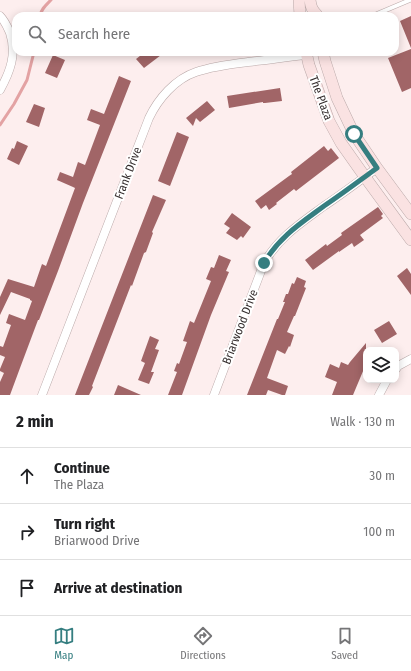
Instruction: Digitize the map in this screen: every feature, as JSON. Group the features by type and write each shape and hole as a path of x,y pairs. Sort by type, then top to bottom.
{"main road":[{"path":"299,0 300,12"},
{"path":"310,0 313,12"},
{"path":"316,0 317,12"},
{"name":"The Plaza","path":"307,56 328,121 341,143 411,240"},
{"name":"The Plaza","path":"324,56 337,98 354,134 411,214"}],"street":[{"path":"0,16 6,24 12,38"},
{"path":"0,90 12,63 13,56"},
{"name":"Frank Drive","path":"42,395 149,118 160,98 174,84 196,72 215,66 285,56"},
{"name":"Briarwood Drive","path":"214,395 264,263 269,254 297,226 377,168"},
{"path":"399,365 411,359"},
{"path":"379,395 385,383"}],"lane":[{"path":"382,12 410,0"}],"building":[{"path":"411,16 411,48 400,21"},
{"path":"411,49 411,88 402,92 388,58 399,56 399,54"},
{"path":"53,56 65,60 57,78 45,73"},
{"path":"140,56 160,56 144,68 136,59"},
{"path":"119,76 131,81 10,395 0,395 0,382 4,373 0,371 0,369 5,357 0,355 0,346 3,347 11,325 6,323 9,314 25,320 32,301 11,292 0,315 0,297 8,279 34,287 42,264 46,266 75,188 57,180 60,172 73,177 78,162 85,165 100,125 87,120 91,109 104,114"},
{"path":"280,88 282,101 263,102 229,108 227,96"},
{"path":"207,101 215,110 200,122 196,118 193,126 186,118"},
{"path":"34,104 45,108 39,127 26,122"},
{"path":"177,132 189,137 170,186 158,181"},
{"path":"17,141 28,146 19,165 7,159 12,148 14,149"},
{"path":"324,146 328,151 331,148 339,158 296,191 294,189 269,210 266,205 261,209 255,201 292,174 291,172"},
{"path":"153,195 166,200 152,232 153,233 146,252 144,253 132,286 131,285 92,386 93,387 89,395 75,395"},
{"path":"378,207 383,214 381,216 383,218 360,235 364,240 354,247 352,243 313,270 305,260 326,244 327,246 342,235 341,233"},
{"path":"232,213 251,227 243,238 241,236 237,240 226,233 230,228 224,224"},
{"path":"219,255 231,260 226,271 229,272 211,315 182,395 168,395 177,372 174,371 177,363 179,364 187,342 183,341 190,321 194,323 211,281 206,279 211,267 214,268"},
{"path":"407,268 411,274 411,295 397,276"},
{"path":"297,277 306,281 304,287 306,288 287,332 294,335 290,347 289,346 285,354 277,350 267,378 288,386 285,395 268,390 266,395 247,395 285,302 283,302 286,294 288,294 292,283 294,284"},
{"path":"389,321 397,334 382,343 374,330"},
{"path":"150,336 159,340 155,349 159,350 151,372 154,372 149,384 138,380 145,363 141,361"},
{"path":"366,343 366,347 363,347 363,371 353,395 332,395 337,382 325,377 330,364 339,368 341,362 348,365"},
{"path":"118,385 141,395 114,395"}],"waterway":[{"path":"42,12 51,0"},
{"path":"0,125 14,104 27,80 33,56"}],"route":[{"path":"264,263 269,254 297,226 377,168 354,134"}]}
